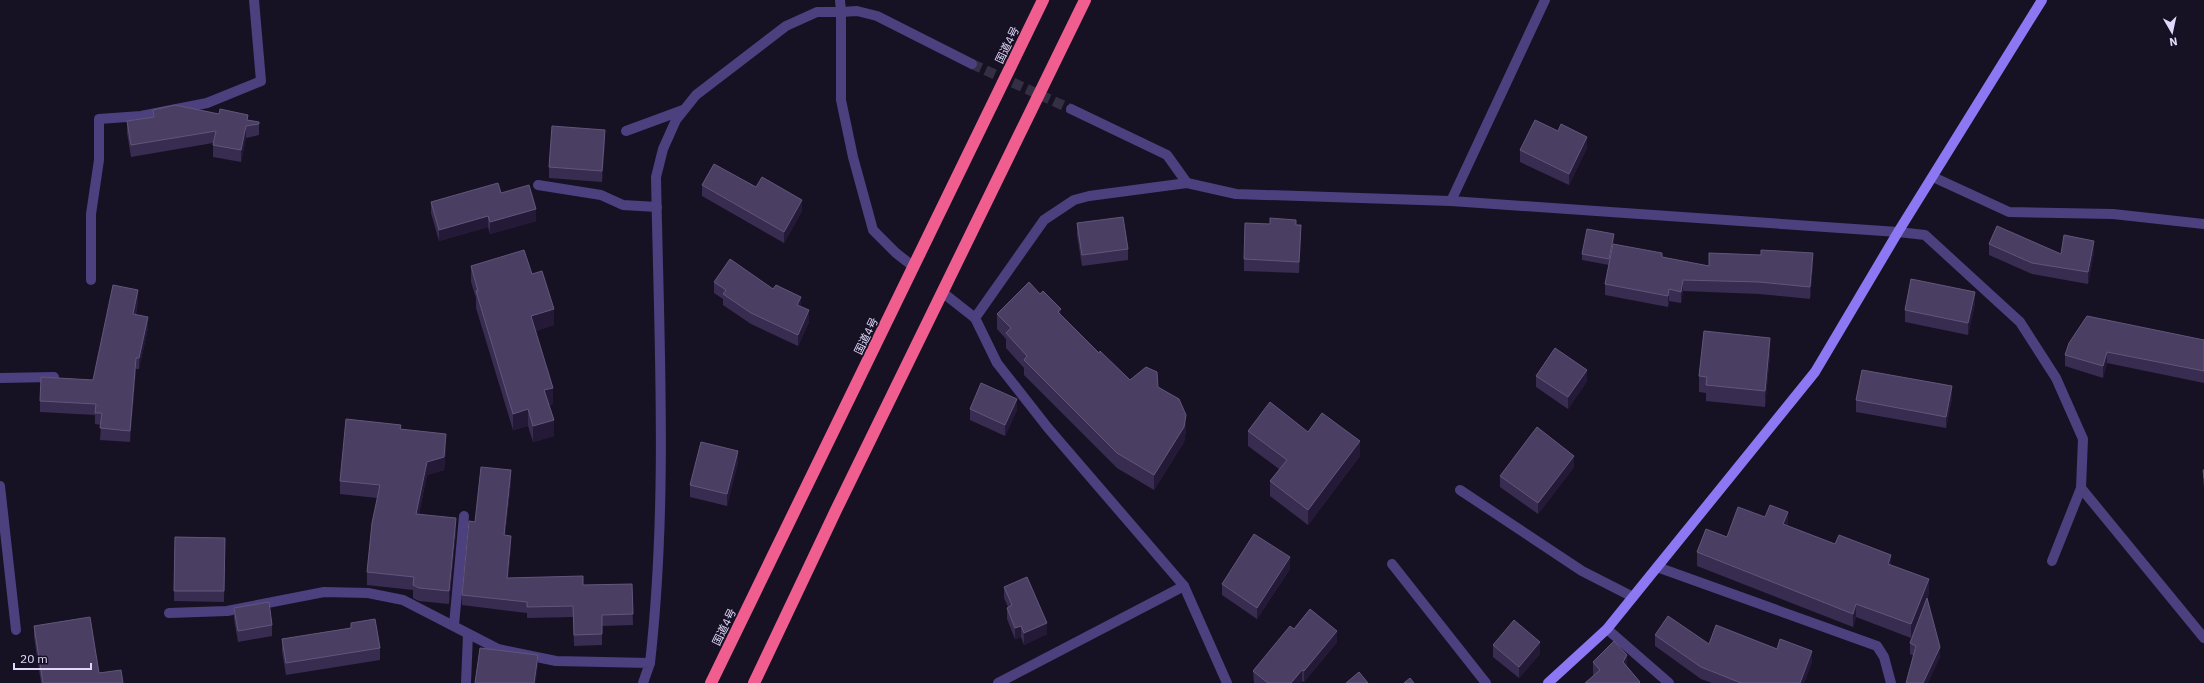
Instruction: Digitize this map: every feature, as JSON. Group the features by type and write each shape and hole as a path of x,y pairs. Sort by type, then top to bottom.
{"highway":[{"name":"国道4号","path":"711,683 1043,0"},
{"path":"754,683 942,292 1085,0"}],"street":[{"path":"91,280 91,214 99,160 99,119 141,116 208,103 261,81 254,0"},
{"path":"840,0 841,100 853,157 873,230 896,253 914,267"},
{"path":"1451,202 1545,0"},
{"path":"1548,683 1607,629 1816,372 1898,232 2042,0"},
{"path":"643,683 650,664 658,582 661,476 656,177 663,149 676,120 696,95 786,26 817,12 857,12 877,16 972,64"},
{"path":"1070,109 1168,155 1187,183"},
{"path":"626,131 684,110"},
{"path":"1933,177 2009,212 2113,214 2204,224"},
{"path":"974,318 1044,220 1062,207 1074,200 1089,196 1187,183 1236,194 1451,202 1925,235 2020,322 2056,378 2083,439 2081,488 2052,561"},
{"path":"538,185 601,195 623,205 657,207"},
{"path":"942,292 974,318 997,363 1039,416 1184,586 1227,683"},
{"path":"0,378 54,377"},
{"path":"0,486 16,630"},
{"path":"2081,488 2204,638"},
{"path":"1460,490 1582,571 1633,597"},
{"path":"454,625 464,516"},
{"path":"1392,564 1486,683"},
{"path":"1657,567 1878,646 1884,657 1891,683"},
{"path":"998,683 1184,586"},
{"path":"169,613 227,611 324,592 368,593 403,600 498,649 556,661 650,664"},
{"path":"1607,629 1669,683"},
{"path":"466,683 468,634"}],"building":[{"path":"175,105 219,114 220,109 248,115 247,120 259,122 259,124 246,126 241,150 213,145 216,131 131,145 127,121 154,117 153,110"},
{"path":"1535,120 1558,131 1561,124 1587,137 1569,174 1520,150"},
{"path":"552,126 605,130 602,171 549,167"},
{"path":"714,164 756,187 762,177 802,200 784,232 702,185"},
{"path":"498,183 501,193 529,185 536,209 490,222 488,216 439,230 431,202"},
{"path":"1123,217 1128,249 1082,255 1077,223"},
{"path":"1270,218 1296,220 1296,225 1301,225 1299,262 1244,259 1245,223 1270,224"},
{"path":"1997,226 2061,254 2064,235 2094,241 2088,272 2032,263 1989,244"},
{"path":"1587,229 1614,234 1609,259 1582,254"},
{"path":"1613,244 1662,253 1662,257 1709,266 1709,253 1761,255 1761,250 1813,253 1810,287 1759,282 1683,280 1681,292 1669,289 1668,296 1605,284"},
{"path":"524,250 532,274 542,271 554,309 531,316 553,388 544,390 554,420 533,426 528,409 513,414 476,291 478,291 471,266"},
{"path":"730,259 773,289 776,285 801,297 797,305 809,310 798,335 751,313 723,294 726,290 714,282"},
{"path":"1911,279 1975,292 1968,323 1905,310"},
{"path":"1029,282 1040,294 1043,291 1061,309 1058,312 1099,353 1100,351 1130,380 1146,367 1157,372 1158,387 1179,399 1186,415 1184,427 1154,475 1117,453 1024,360 1027,356 1006,333 1011,328 997,314"},
{"path":"113,285 138,290 133,314 148,317 139,358 136,358 130,431 100,428 102,413 95,413 96,404 40,401 41,377 93,380"},
{"path":"2087,316 2204,340 2204,371 2107,352 2103,366 2065,355 2069,343"},
{"path":"1704,331 1770,338 1765,391 1706,385 1707,377 1699,376"},
{"path":"1555,348 1587,370 1568,397 1536,376"},
{"path":"1862,370 1952,386 1946,417 1856,400"},
{"path":"981,383 1017,399 1005,425 970,409"},
{"path":"1270,402 1308,432 1322,413 1360,441 1308,510 1270,481 1287,460 1248,431"},
{"path":"346,419 401,425 400,429 446,434 444,457 427,462 416,514 456,518 449,591 419,588 413,585 414,577 367,572 372,523 380,485 340,481"},
{"path":"1537,427 1574,456 1538,503 1500,476"},
{"path":"701,442 738,451 727,494 690,485"},
{"path":"481,467 511,470 504,535 511,536 507,578 583,576 583,585 632,584 633,614 602,615 602,634 574,635 573,606 527,607 527,602 462,595 469,521 475,522"},
{"path":"1770,505 1788,512 1783,524 1835,544 1839,535 1891,555 1888,564 1929,579 1911,624 1856,604 1853,614 1697,552 1706,529 1727,537 1738,507 1765,517"},
{"path":"1254,534 1290,557 1257,608 1222,584"},
{"path":"175,537 225,538 224,591 174,591"},
{"path":"1027,577 1047,623 1024,633 1021,626 1015,628 1007,608 1012,605 1004,587"},
{"path":"1927,598 1940,647 1923,683 1906,683 1916,646 1910,643"},
{"path":"269,602 272,625 238,631 234,608"},
{"path":"1310,609 1337,631 1304,671 1302,670 1291,683 1268,683 1253,671 1290,626 1294,629"},
{"path":"1668,616 1709,644 1716,625 1777,649 1780,639 1812,651 1800,683 1741,683 1701,667 1655,635"},
{"path":"90,617 99,673 121,670 123,683 43,683 34,626"},
{"path":"375,619 380,648 286,663 282,639 351,628 351,623"},
{"path":"1514,620 1540,642 1519,667 1493,645"},
{"path":"1614,641 1627,655 1623,662 1640,682 1585,683 1600,670 1593,662"},
{"path":"480,648 538,655 534,683 475,683"},
{"path":"1359,672 1368,683 1346,683"},
{"path":"1410,678 1414,683 1404,683"}],"tunnel":[{"path":"972,64 1071,109"}]}
